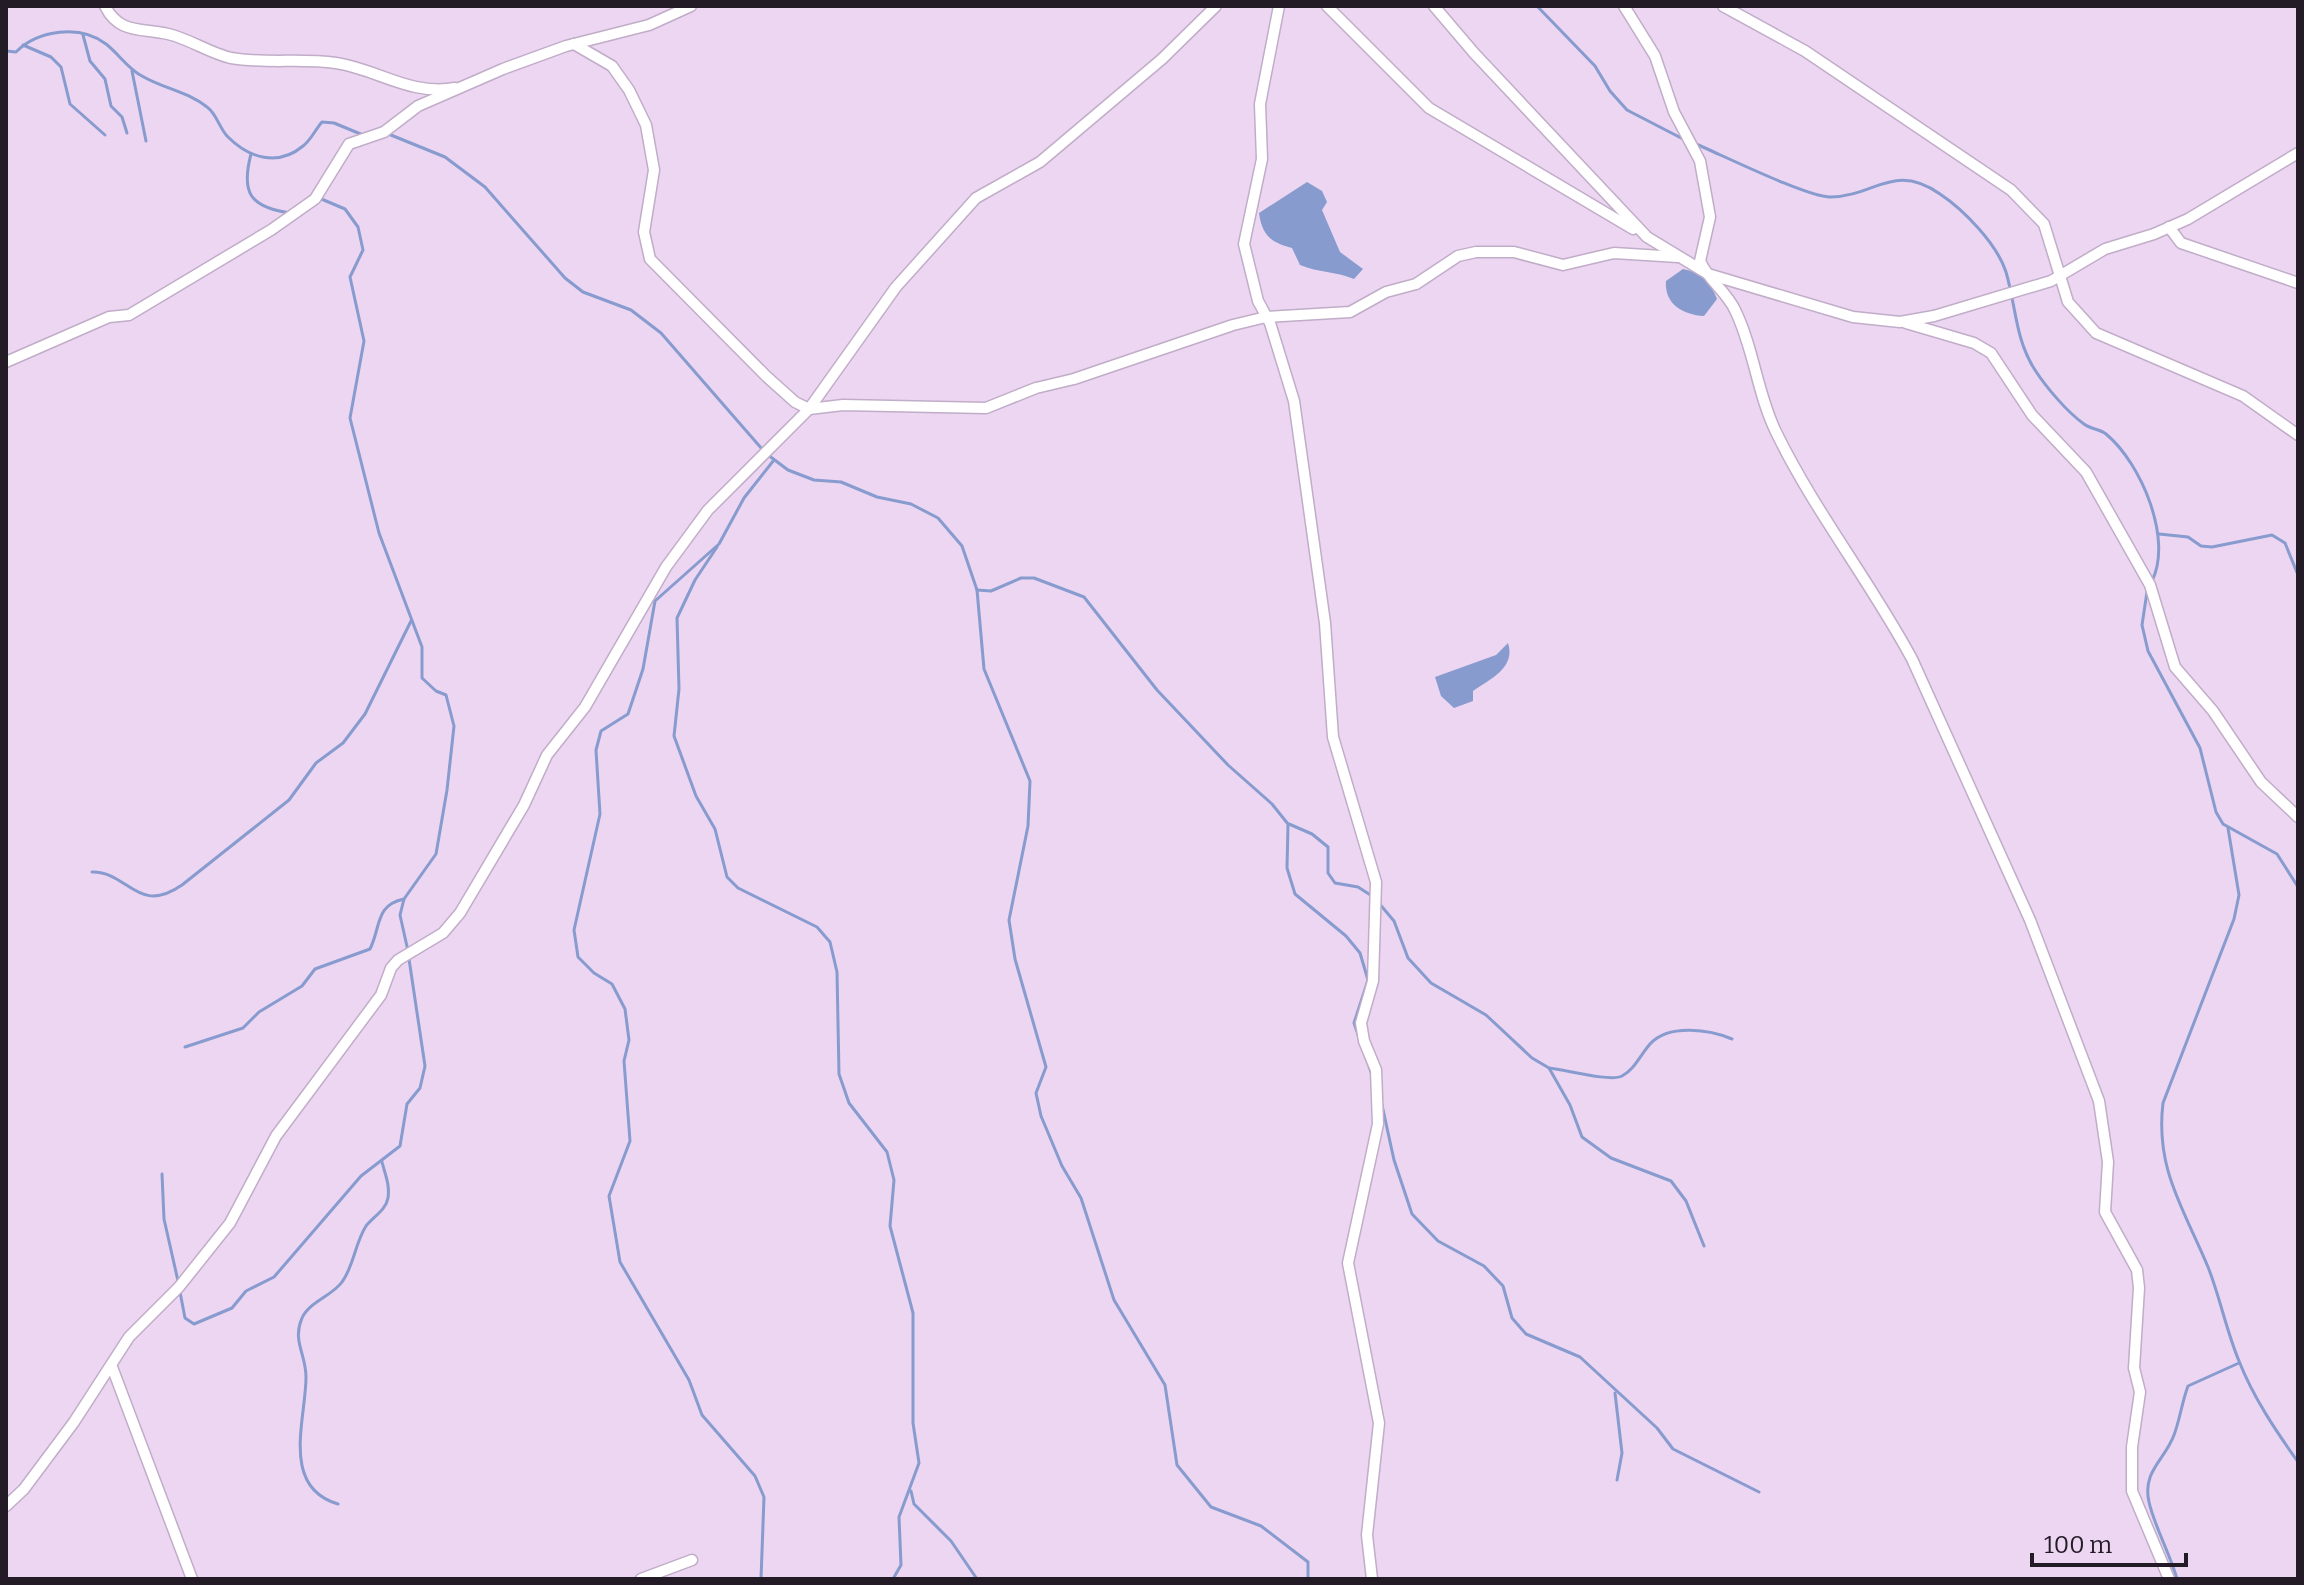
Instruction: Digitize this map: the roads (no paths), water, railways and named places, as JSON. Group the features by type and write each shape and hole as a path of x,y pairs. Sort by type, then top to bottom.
{"street":[{"path":"105,6 111,18 130,30 170,34 233,58 339,63 394,83 437,91 466,86"},
{"path":"6,362 109,317 129,315 271,230 315,199 349,144 384,132 418,106 574,44 649,25 691,6"},
{"path":"6,1506 24,1489 112,1367 129,1337 179,1287 230,1223 276,1136 381,995 391,968 408,952 443,933 460,913 524,805 547,755 585,707 666,567 708,510 809,409 896,287 976,198 1040,162 1162,59 1216,6"},
{"path":"1279,6 1260,104 1262,159 1244,244 1258,301 1294,401 1325,623 1333,737 1376,882 1373,981 1361,1023 1364,1041 1376,1070 1378,1124 1348,1263 1379,1423 1367,1535 1372,1579"},
{"path":"1327,6 1429,108 1705,272 1853,317 1900,322 1974,343 1991,353 2032,415 2086,472 2150,585 2175,667 2213,711 2261,782 2298,817"},
{"path":"1434,6 1474,53 1647,237"},
{"path":"1624,6 1655,56 1674,112 1700,161 1710,217 1699,255 1705,272 1729,298 1736,312 1757,385 1775,431 1823,517 1912,659 2030,920 2099,1101 2108,1162 2105,1212 2137,1270 2139,1288 2134,1368 2140,1392 2132,1447 2132,1491 2169,1579"},
{"path":"1723,6 1805,51 2011,190 2044,224 2068,302 2096,333 2243,396 2298,435"},
{"path":"574,44 612,66 629,90 646,125 654,170 644,232 650,259 766,376 795,402 809,409 843,405 986,408 1036,388 1074,379 1233,325 1266,317 1350,312 1386,292 1416,284 1458,256 1476,252 1514,252 1563,265 1614,253 1678,257"},
{"path":"1900,322 1980,305 2058,277 2105,249 2169,227 2298,153"},
{"path":"2169,227 2181,243 2298,283"},
{"path":"112,1367 192,1579"},
{"path":"641,1579 692,1560"}],"water":[{"path":"1307,182 1322,191 1327,202 1322,210 1340,252 1363,269 1354,279 1300,265 1292,248 1273,241 1262,227 1259,213"},
{"path":"1683,269 1700,276 1715,293 1717,299 1704,316 1682,311 1668,296 1666,281"},
{"path":"1508,643 1505,666 1473,691 1473,701 1454,708 1441,696 1435,677 1496,655"}],"waterway":[{"path":"1537,6 1595,66 1610,91 1627,110 1685,140"},
{"path":"6,51 16,52 36,39 60,32 96,38 137,73 192,97 207,107 225,133 254,155 274,158 293,153 306,144 322,122 334,123 363,135"},
{"path":"83,35 90,61 105,79 111,106 122,117 127,133"},
{"path":"23,45 51,57 61,67 70,104 105,135"},
{"path":"132,71 146,141"},
{"path":"386,133 445,157 485,187 565,278 583,292 631,310 661,333 762,449"},
{"path":"1696,144 1785,184 1831,197 1860,192 1885,183 1910,181 1940,194 1969,218 2002,261 2023,346 2035,370 2071,413 2086,426 2106,434 2119,447 2141,482 2150,503 2159,544 2152,581"},
{"path":"251,154 247,178 251,196 265,207 290,213"},
{"path":"319,198 345,209 358,227 363,250 350,277 364,341 350,418 379,533 422,647 422,678 436,691 446,695 454,726 436,854 404,899 400,915 408,951"},
{"path":"768,455 788,470 814,480 841,482 877,497 911,504 938,518 962,546 977,590 984,669 1030,781 1028,826 1009,920 1015,959 1046,1067 1036,1093 1041,1116 1062,1166 1081,1198 1114,1300 1165,1385 1177,1465 1211,1507 1261,1526 1308,1562 1308,1579"},
{"path":"761,1579 764,1497 755,1476 702,1415 689,1380 620,1262 609,1196 630,1141 624,1061 629,1040 625,1009 612,984 594,973 578,957 574,930 600,814 596,750 601,731 628,714 643,669 655,601 719,544 744,498 774,460"},
{"path":"2159,534 2188,537 2201,546 2212,547 2272,535 2285,543 2298,575"},
{"path":"717,547 695,580 677,618 679,689 674,736 696,796 715,829 727,877 738,888 817,927 830,942 837,972 839,1074 849,1103 887,1152 894,1180 890,1226 913,1313 913,1423 919,1463 899,1517 901,1565 893,1579"},
{"path":"977,590 991,591 1021,578 1034,578 1084,597 1157,690 1228,765 1272,804 1288,824 1287,868 1295,894 1346,936 1360,953 1368,980 1354,1023 1372,1075"},
{"path":"2147,592 2142,625 2148,651 2200,748 2216,812 2223,824 2277,854 2298,887"},
{"path":"92,872 115,878 134,890 154,896 182,885 289,800 316,763 343,743 365,714 411,621"},
{"path":"1289,824 1312,834 1328,847 1328,873 1335,883 1358,887 1372,896"},
{"path":"2228,828 2239,895 2234,919 2163,1103 2163,1148 2167,1169 2208,1267 2230,1337 2251,1388 2298,1462"},
{"path":"185,1047 243,1028 259,1012 302,986 315,969 370,949 383,912 388,906 404,899"},
{"path":"1378,902 1394,921 1408,958 1431,983 1486,1015 1532,1058 1549,1068 1570,1105 1582,1137 1611,1158 1671,1181 1686,1201 1704,1246"},
{"path":"180,1292 185,1318 194,1324 232,1308 246,1291 274,1277 361,1176 400,1146 407,1104 420,1088 425,1066 409,959"},
{"path":"1549,1068 1616,1077 1627,1073 1650,1044 1668,1033 1702,1031 1732,1039"},
{"path":"1382,1105 1394,1160 1412,1214 1438,1241 1484,1266 1503,1286 1512,1318 1526,1334 1580,1357 1657,1428 1673,1449 1759,1492"},
{"path":"338,1504 320,1495 309,1483 302,1467 300,1450 306,1377 299,1326 305,1312 342,1282 366,1226 387,1202 387,1180 382,1162"},
{"path":"162,1174 164,1219 178,1281"},
{"path":"2177,1579 2151,1511 2148,1491 2151,1474 2174,1435 2188,1386 2239,1363"},
{"path":"1615,1393 1622,1453 1617,1480"},
{"path":"911,1491 914,1504 951,1541 977,1579"}]}
